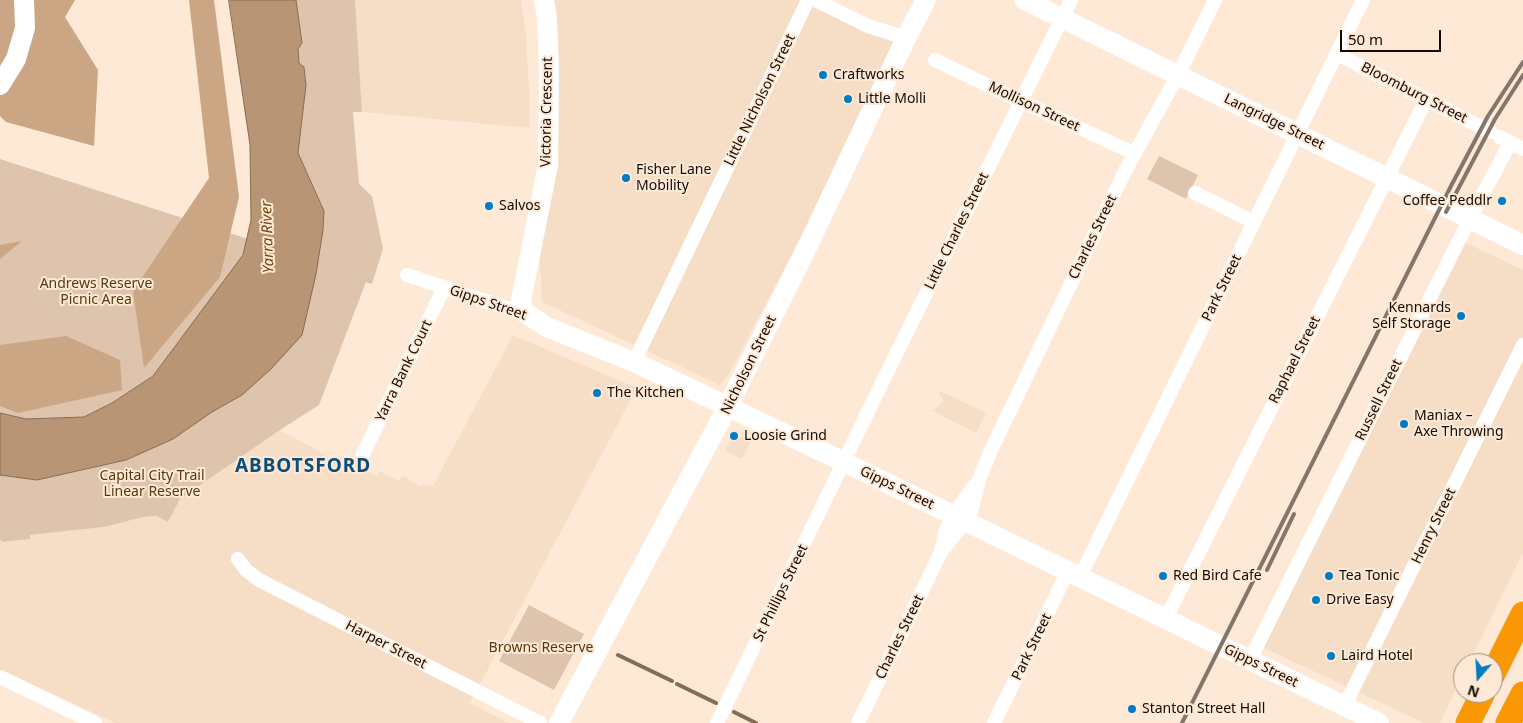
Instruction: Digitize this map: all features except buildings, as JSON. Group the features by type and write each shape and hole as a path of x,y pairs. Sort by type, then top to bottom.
{"highway":[{"path":"1503,654 1523,614"},
{"path":"1508,723 1523,694"},
{"path":"1468,723 1478,703"}],"street":[{"path":"0,85 16,59 25,28 24,0"},
{"name":"Victoria Crescent","path":"524,312 521,300 548,165 549,72 547,18 544,0"},
{"name":"Little Nicholson Street","path":"634,362 808,0"},
{"path":"815,0 868,26 906,38"},
{"name":"Nicholson Street","path":"559,723 728,406 926,0"},
{"name":"Langridge Street","path":"1026,0 1523,245"},
{"name":"Little Charles Street","path":"844,462 1071,0"},
{"name":"Charles Street","path":"858,723 941,552 960,518 974,506 980,478 993,446 1134,153 1178,75 1215,0"},
{"name":"Park Street","path":"994,723 1074,574 1254,222 1364,0"},
{"name":"Bloomburg Street","path":"1337,54 1506,141"},
{"name":"Mollison Street","path":"936,60 1020,102 1134,153"},
{"name":"Raphael Street","path":"1165,620 1426,100"},
{"name":"Russell Street","path":"1250,660 1508,147 1506,141"},
{"path":"1195,193 1254,222"},
{"name":"Gipps Street","path":"407,275 524,312 547,327 634,362 960,518 1165,620 1379,723"},
{"name":"Yarra Bank Court","path":"363,454 444,288"},
{"name":"Henry Street","path":"1344,707 1523,345"},
{"name":"St Phillips Street","path":"717,723 844,462"},
{"name":"Harper Street","path":"238,559 246,570 259,580 540,723"},
{"path":"0,677 95,723"}],"shaded area":[{"path":"0,0 75,0 65,17 98,70 94,146 6,122 0,116"},
{"path":"189,0 214,0 239,197 220,277 144,368 133,291 209,178"},
{"path":"355,0 521,0 526,35 529,128 362,112"},
{"path":"544,0 815,0 906,38 730,372 720,385 542,302 538,218"},
{"path":"22,241 0,259 0,245"},
{"path":"1464,242 1523,270 1523,553 1474,653 1453,653 1453,696 1440,723 1424,723 1262,647"},
{"path":"513,335 637,388 470,703 509,723 115,723 0,669 0,540 3,542 30,539 30,535 104,527 143,517 156,516 168,522 180,499 280,430 335,460 338,456 377,476 380,471 399,481 402,476 421,486 423,484 433,486"},
{"path":"66,336 120,360 122,390 18,413 0,406 0,345"},
{"path":"940,391 986,413 976,433 933,411 944,401 939,394"},
{"path":"735,433 751,441 742,459 725,451"}],"green space":[{"name":"Capital City Trail Linear Reserve","path":"296,0 355,0 362,112 353,112 359,184 372,196 383,249 372,284 366,282 319,405 180,499 168,522 156,516 143,517 104,527 30,535 30,539 3,542 0,540 0,475 38,480 126,460 173,439 212,412 242,395 324,211 298,153 306,85 304,67 299,63 298,49 302,43"},
{"path":"1159,156 1198,175 1186,199 1147,179"},
{"name":"Andrews Reserve Picnic Area","path":"0,159 248,239 243,255 153,376 112,403 84,417 26,419 0,413"},
{"name":"Browns Reserve","path":"529,605 584,634 554,690 499,661"}],"water":[{"name":"Yarra River","path":"229,0 296,0 302,43 298,49 299,63 304,67 306,85 298,153 324,211 316,274 302,335 271,369 242,395 212,412 173,439 126,460 37,480 0,475 0,413 26,419 84,417 112,403 153,376 243,255 251,220 250,145"}],"waterway":[{"path":"618,655 672,681"},
{"path":"677,684 716,703"},
{"path":"734,712 756,723"}],"railway":[{"path":"1182,723 1451,186 1488,116 1523,62"},
{"path":"1446,212 1495,119 1523,75"},
{"path":"1267,570 1294,514"}],"place":[{"name":"Craftworks","path":"823,75"},
{"name":"Little Molli","path":"848,99"},
{"name":"Fisher Lane Mobility","path":"626,178"},
{"name":"Coffee Peddlr","path":"1502,201"},
{"name":"Salvos","path":"489,206"},
{"name":"Kennards Self Storage","path":"1461,316"},
{"name":"The Kitchen","path":"597,393"},
{"name":"Maniax – Axe Throwing","path":"1404,424"},
{"name":"Loosie Grind","path":"734,436"},
{"name":"Red Bird Cafe","path":"1163,576"},
{"name":"Tea Tonic","path":"1329,576"},
{"name":"Drive Easy","path":"1316,600"},
{"name":"Laird Hotel","path":"1331,656"},
{"name":"Stanton Street Hall","path":"1132,709"}],"district":[{"name":"ABBOTSFORD","path":"303,467"}]}
